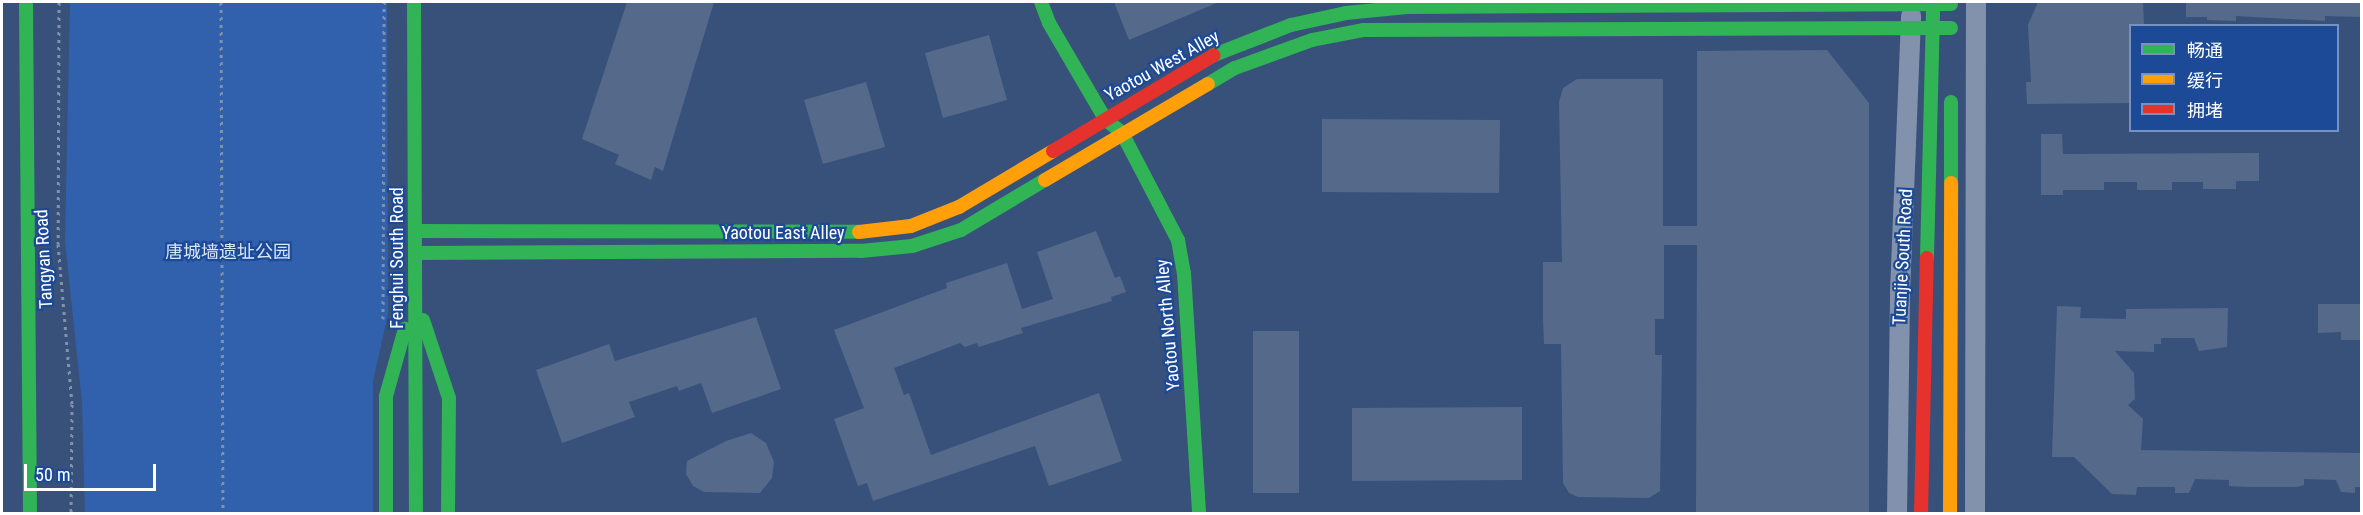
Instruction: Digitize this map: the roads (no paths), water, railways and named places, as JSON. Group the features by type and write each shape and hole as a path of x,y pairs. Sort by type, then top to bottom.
{"street":[{"name":"Tangyan Road","path":"26,2 30,513"},
{"name":"Fenghui South Road","path":"414,2 416,513"},
{"name":"Yaotou North Alley","path":"1041,2 1049,23 1105,118 1122,133 1178,240 1184,273 1200,513"},
{"path":"1975,513 1976,2"},
{"name":"Tuanjie South Road","path":"1921,513 1932,28 1923,3"},
{"name":"Tuanjie South Road","path":"1897,513 1900,291 1909,149 1910,28 1923,3"},
{"name":"Yaotou West Alley","path":"1105,118 1211,56 1291,25 1346,13 1407,7 1951,3 1951,34 1932,28 1364,30 1312,40 1235,68 1122,133"},
{"path":"1950,513 1951,86"},
{"name":"Yaotou East Alley","path":"415,231 865,231 911,226 959,207 1105,118"},
{"name":"Yaotou East Alley","path":"415,253 861,251 912,246 961,230 1122,133"},
{"path":"386,513 386,396 415,295"},
{"path":"415,295 449,398 448,513"}],"park label":[{"name":"唐城墙遗址公园","path":"228,252"}]}
